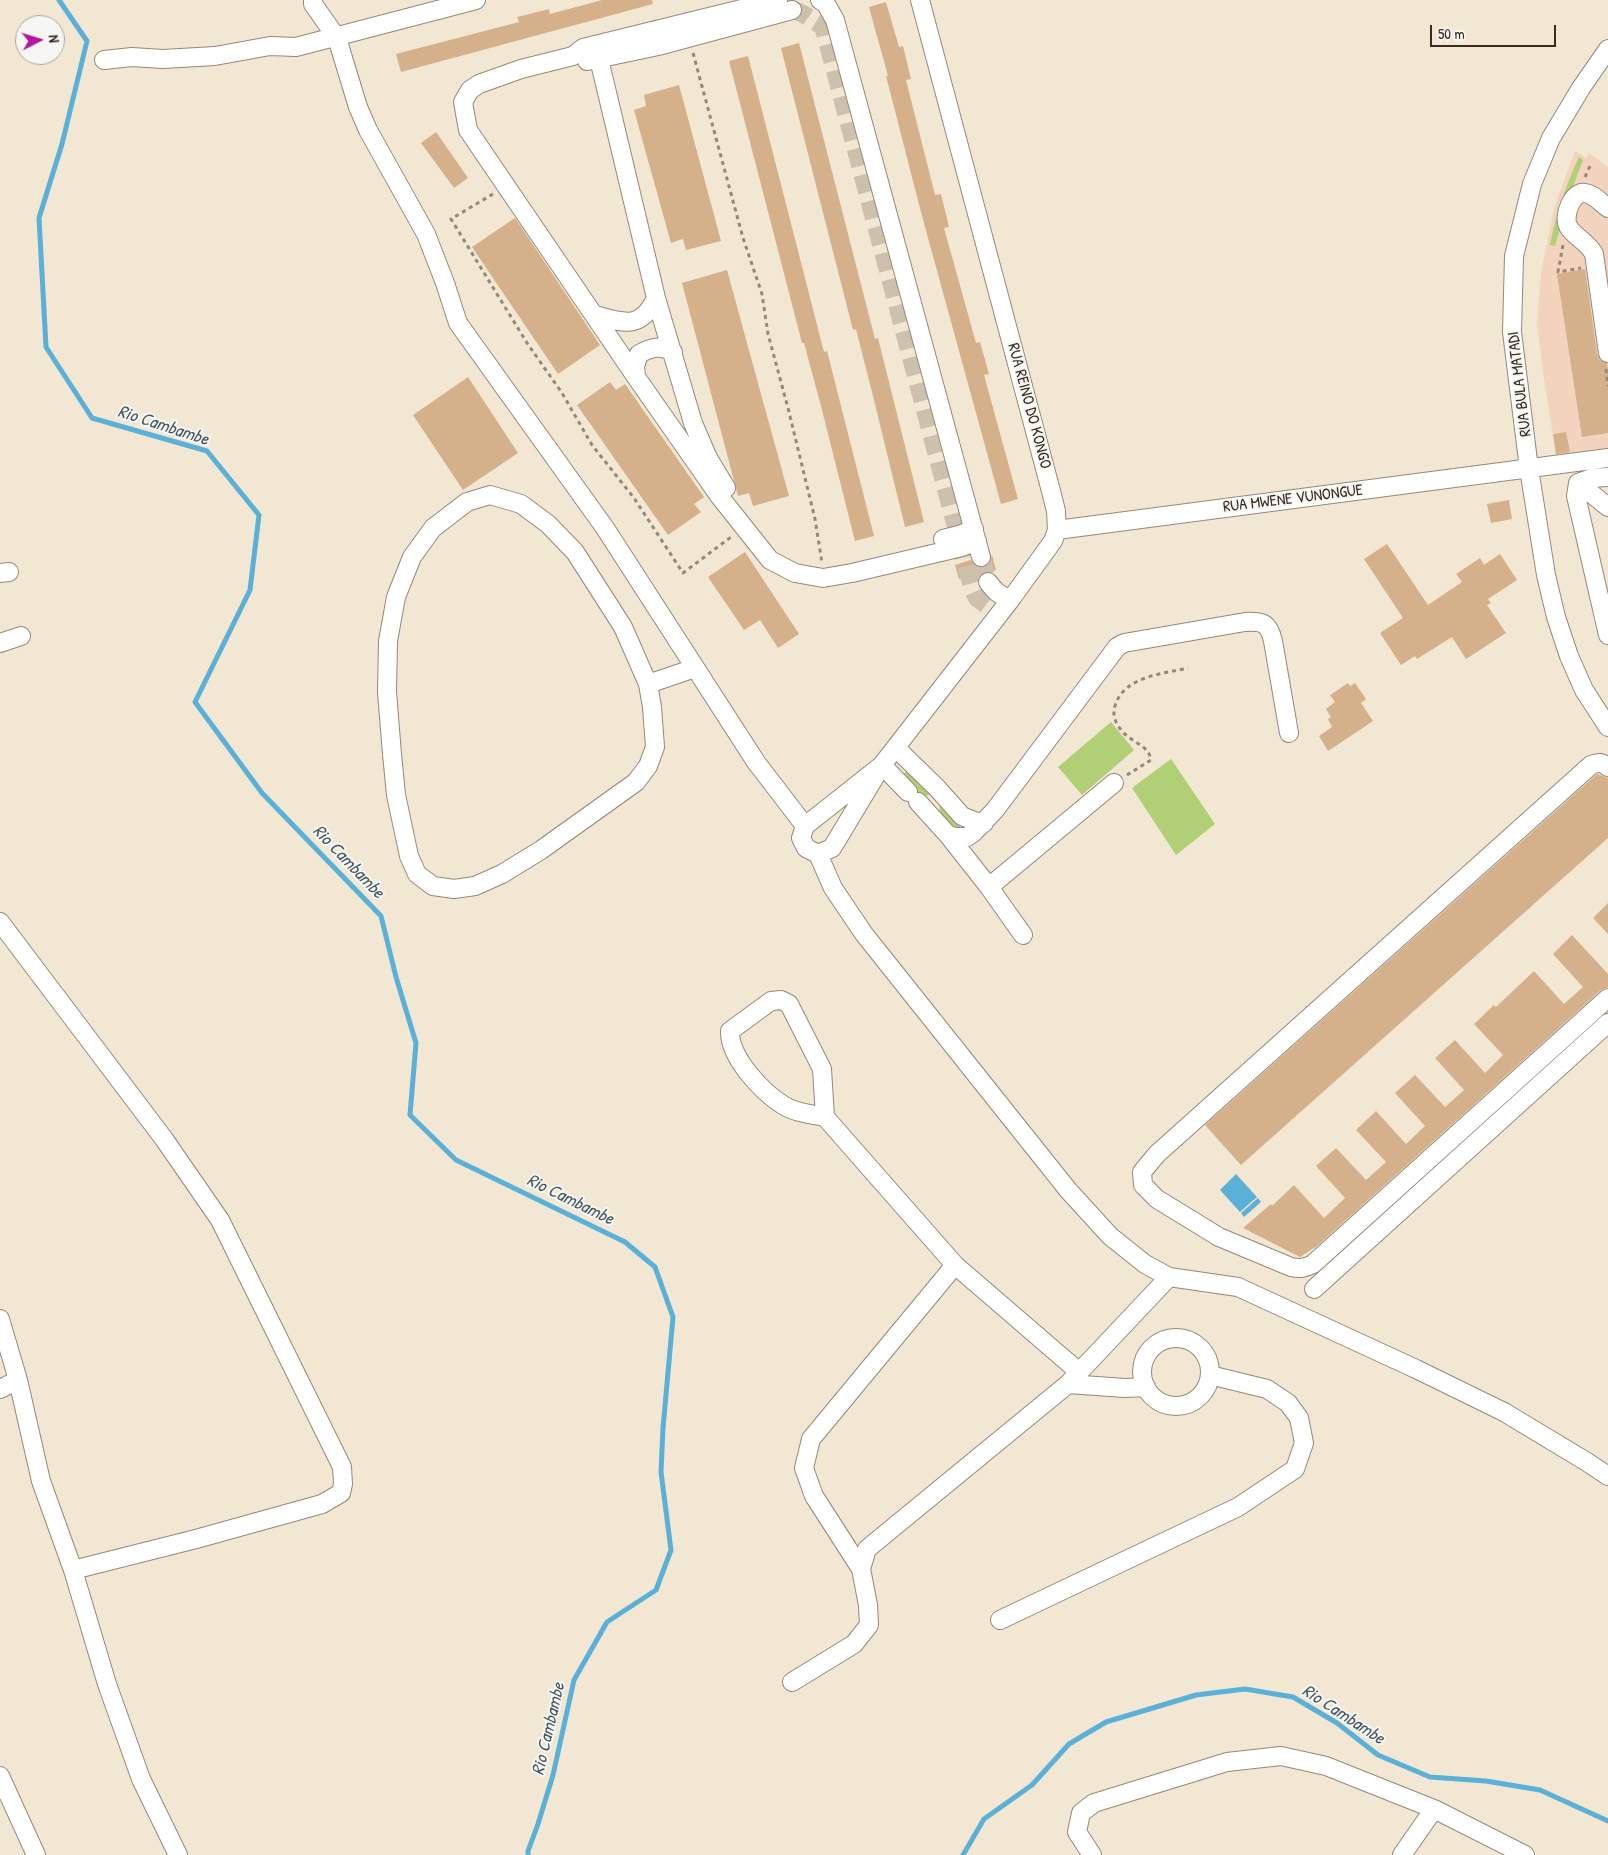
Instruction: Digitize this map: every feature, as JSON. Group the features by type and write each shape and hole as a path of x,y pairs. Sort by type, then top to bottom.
{"street":[{"path":"313,0 313,4 337,38 361,114 368,130 426,234 446,284 458,323 605,528 756,762 806,826"},
{"path":"104,60 132,57 163,59 215,56 270,46 296,47 337,38 476,0"},
{"path":"820,0 826,4 835,20 977,542"},
{"name":"RUA REINO DO KONGO","path":"920,0 1051,491 1056,511 1057,530"},
{"path":"785,5 583,48 573,56 521,69 479,84 470,90 463,102 468,130 636,377 743,528 770,560 795,573 822,578 889,564 977,542"},
{"path":"573,56 586,61 658,46 689,38 785,5"},
{"name":"RUA BULA MATADI","path":"1608,49 1551,138 1532,184 1514,256 1512,332 1546,575 1556,617 1568,656 1584,690 1608,727"},
{"path":"599,59 656,298 693,423 708,458 727,489 758,530 778,552 800,564 822,566 849,562 950,537 977,542"},
{"path":"1608,208 1586,193 1578,194 1575,196 1566,214 1568,227 1590,245 1594,254 1608,353"},
{"path":"1598,288 1602,277 1608,269"},
{"path":"595,315 623,322 632,321 645,316 656,298"},
{"path":"636,377 635,366 639,354 650,348 663,346 673,352"},
{"name":"RUA MWENE VUNONGUE","path":"1057,530 1608,458"},
{"path":"1578,483 1592,478 1608,477"},
{"path":"1578,483 1608,507"},
{"path":"1578,483 1576,496 1607,629"},
{"path":"490,495 521,504 548,524 575,552 623,626 648,684 655,747 648,766 636,782 541,850 502,874 474,886 454,889 433,886 417,874 409,856 396,796 387,692 388,641 396,597 412,557 433,528 467,502 490,495"},
{"path":"818,854 832,848 882,765 1011,599 1053,542 1057,530"},
{"path":"1591,561 1608,574"},
{"path":"988,582 995,592 1002,597 1011,599"},
{"path":"948,835 967,837 984,823 1117,647 1124,643 1245,622 1265,624 1270,630 1288,732"},
{"path":"0,643 21,636"},
{"path":"648,684 694,668"},
{"path":"896,748 937,788 962,816 974,822 984,823"},
{"path":"1608,767 1604,763 1598,762 1591,765 1157,1154 1142,1172 1142,1185 1157,1199 1219,1237 1291,1267 1306,1268 1608,998"},
{"path":"882,765 806,826 802,838 806,848 818,854 832,888 864,934 1068,1190 1110,1236 1145,1264 1168,1277 1238,1287 1416,1369 1504,1412 1608,1476"},
{"path":"882,765 948,835 989,887 1023,935"},
{"path":"989,887 1114,783"},
{"path":"916,800 936,794 937,788"},
{"path":"0,922 164,1140 220,1220 342,1467 343,1484 341,1494 322,1504 196,1539 73,1570"},
{"path":"825,1117 798,1112 783,1105 752,1079 736,1055 730,1041 730,1031 771,1001 781,1000 789,1004 822,1069 825,1117 955,1265 1073,1378 1125,1388 1146,1387"},
{"path":"1314,1289 1608,1023"},
{"path":"792,1682 854,1644 869,1626 868,1604 861,1569 814,1496 804,1468 811,1440 955,1265"},
{"path":"861,1569 867,1548 1073,1378 1168,1277"},
{"path":"0,1319 18,1380 41,1482 73,1570 107,1684 141,1779 178,1855"},
{"path":"1179,1338 1190,1340 1206,1354 1210,1364 1208,1385 1203,1395 1194,1402 1174,1407 1162,1404 1153,1397 1146,1387 1142,1376 1143,1364 1148,1353 1156,1344 1167,1339 1179,1338"},
{"path":"1000,1620 1238,1507 1295,1469 1304,1443 1298,1418 1288,1403 1267,1389 1210,1375"},
{"path":"0,1389 18,1380"},
{"path":"1092,1855 1077,1832 1081,1813 1094,1804 1227,1762 1281,1756 1326,1766 1434,1809 1525,1855"},
{"path":"0,1776 36,1855"},
{"path":"1402,1855 1434,1809"}],"path":[{"path":"689,38 743,238 762,294 768,334 812,510 822,566"},
{"path":"506,186 451,219 527,343 562,392 592,445 634,498 683,573 743,528"},
{"path":"1114,783 1150,760 1150,754 1146,749 1129,738 1116,722 1114,709 1122,692 1130,684 1188,668"}],"shaded area":[{"path":"1575,151 1586,158 1589,153 1608,167 1608,455 1557,461 1537,323 1541,273 1555,205"}],"green space":[{"path":"1579,157 1583,160 1567,202 1555,246 1550,245 1562,200"},
{"path":"1111,722 1134,750 1082,795 1058,767"},
{"path":"1171,759 1215,824 1176,855 1132,788"},
{"path":"910,772 931,791 929,795 923,797 903,780 903,774"},
{"path":"944,805 960,822 960,829 943,817 940,806"}],"water":[{"path":"1236,1174 1257,1197 1240,1212 1220,1190"},
{"path":"1258,1198 1261,1202 1244,1217 1241,1213"}],"building":[{"path":"602,0 652,0 653,4 401,72 396,54 519,22 517,17 549,9 550,14"},
{"path":"886,2 899,47 903,46 911,79 906,80 935,195 941,194 949,227 944,228 976,343 980,342 989,374 984,375 1018,499 1001,504 922,216 869,7"},
{"path":"799,43 875,339 878,338 924,522 905,527 856,329 853,330 781,48"},
{"path":"748,56 824,352 827,351 874,536 855,541 729,61"},
{"path":"679,85 721,241 686,250 683,239 671,243 634,110 646,106 644,95"},
{"path":"436,132 468,178 454,188 421,143"},
{"path":"515,218 600,345 558,374 472,247"},
{"path":"1585,269 1597,354 1600,360 1607,363 1608,370 1608,433 1582,437 1557,274"},
{"path":"727,270 789,496 753,506 749,493 738,496 682,283"},
{"path":"468,377 518,453 463,490 413,415"},
{"path":"610,382 616,390 625,384 704,497 694,504 701,512 668,535 577,405"},
{"path":"1566,432 1570,452 1556,454 1553,434"},
{"path":"1509,500 1512,519 1491,523 1487,504"},
{"path":"1387,544 1428,605 1462,582 1456,574 1480,558 1484,565 1500,554 1517,580 1488,599 1491,603 1487,605 1506,633 1466,659 1452,637 1417,659 1415,656 1401,665 1380,633 1403,618 1364,559"},
{"path":"745,552 799,634 778,648 760,620 744,630 708,577"},
{"path":"992,555 996,570 959,579 955,565 971,560 978,567 984,567 989,564"},
{"path":"1348,683 1350,686 1355,683 1366,699 1361,703 1373,721 1328,751 1319,736 1332,727 1328,719 1331,717 1326,709 1335,702 1330,695"},
{"path":"1597,774 1608,778 1608,838 1241,1165 1205,1125"},
{"path":"1608,903 1608,934 1593,918"},
{"path":"1572,935 1608,974 1608,987 1601,990 1317,1246 1300,1257 1243,1228 1271,1204 1272,1206 1294,1185 1324,1218 1345,1198 1316,1166 1336,1148 1366,1180 1386,1162 1356,1130 1376,1111 1406,1144 1425,1126 1395,1093 1415,1075 1445,1107 1464,1090 1435,1058 1455,1040 1485,1073 1503,1055 1474,1024 1494,1005 1496,1007 1534,971 1564,1004 1583,987 1553,954"}],"waterway":[{"name":"Rio Cambambe","path":"59,0 87,41 62,144 39,218 46,347 92,418 207,451 259,515 250,590 195,702 262,793 381,916 396,977 416,1043 410,1115 456,1160 625,1242 655,1267 673,1317 661,1472 671,1550 656,1590 607,1622 574,1680 553,1775 528,1855"},
{"name":"Rio Cambambe","path":"963,1855 984,1819 1032,1785 1069,1744 1106,1722 1196,1695 1245,1689 1293,1697 1337,1723 1378,1755 1430,1777 1486,1781 1540,1790 1608,1821"}],"tunnel":[{"path":"792,10 823,26 972,587 977,598 998,614"},
{"path":"981,557 988,582"}]}
